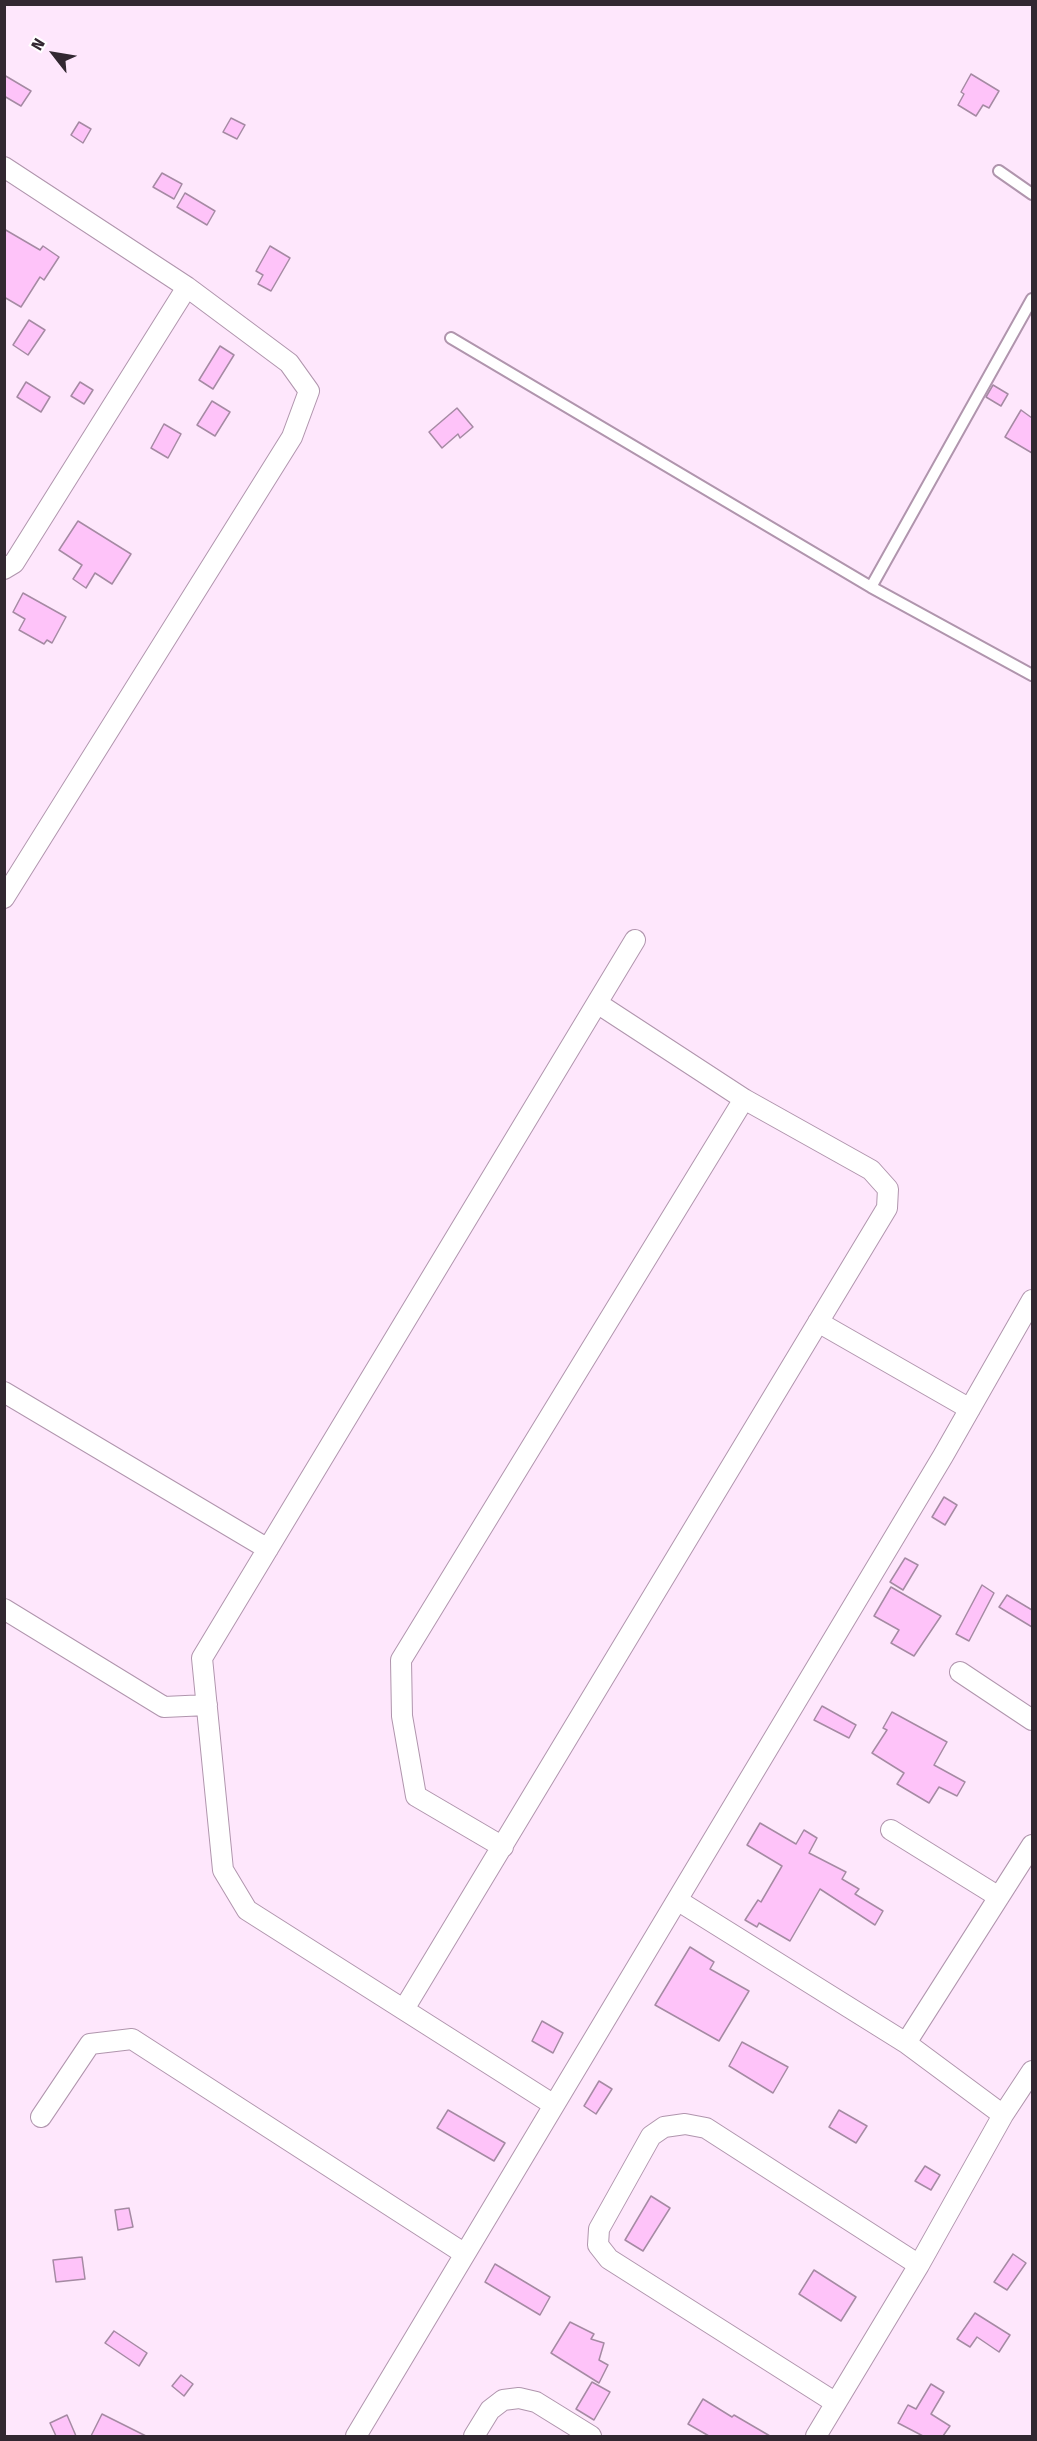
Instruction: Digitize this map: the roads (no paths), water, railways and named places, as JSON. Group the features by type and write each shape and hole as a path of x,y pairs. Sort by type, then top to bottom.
{"street":[{"path":"4,167 188,287 289,363 309,391 292,437 4,898"},
{"path":"4,568 14,563 188,287"},
{"path":"554,2105 247,1910 223,1870 202,1658 635,940"},
{"path":"404,2009 887,1208 888,1189 870,1170 744,1099 597,1004"},
{"path":"503,1847 416,1796 402,1716 401,1660 744,1099"},
{"path":"356,2436 970,1409 1027,1321 1032,1300"},
{"path":"818,1322 970,1409"},
{"path":"4,1392 268,1549"},
{"path":"4,1609 164,1707 207,1705"},
{"path":"960,1672 1032,1720"},
{"path":"891,1830 999,1897"},
{"path":"906,2043 1032,1846"},
{"path":"677,1900 906,2043 1003,2115"},
{"path":"41,2117 90,2044 132,2039 465,2254"},
{"path":"816,2436 919,2265 1003,2115 1032,2071"},
{"path":"836,2403 609,2259 598,2245 599,2229 651,2136 663,2127 685,2124 706,2128 919,2265"},
{"path":"474,2436 490,2410 503,2400 519,2398 536,2402 591,2436"}],"lane":[{"path":"999,171 1032,194"},
{"path":"871,587 1032,299"},
{"path":"451,338 871,587 1032,675"}]}
